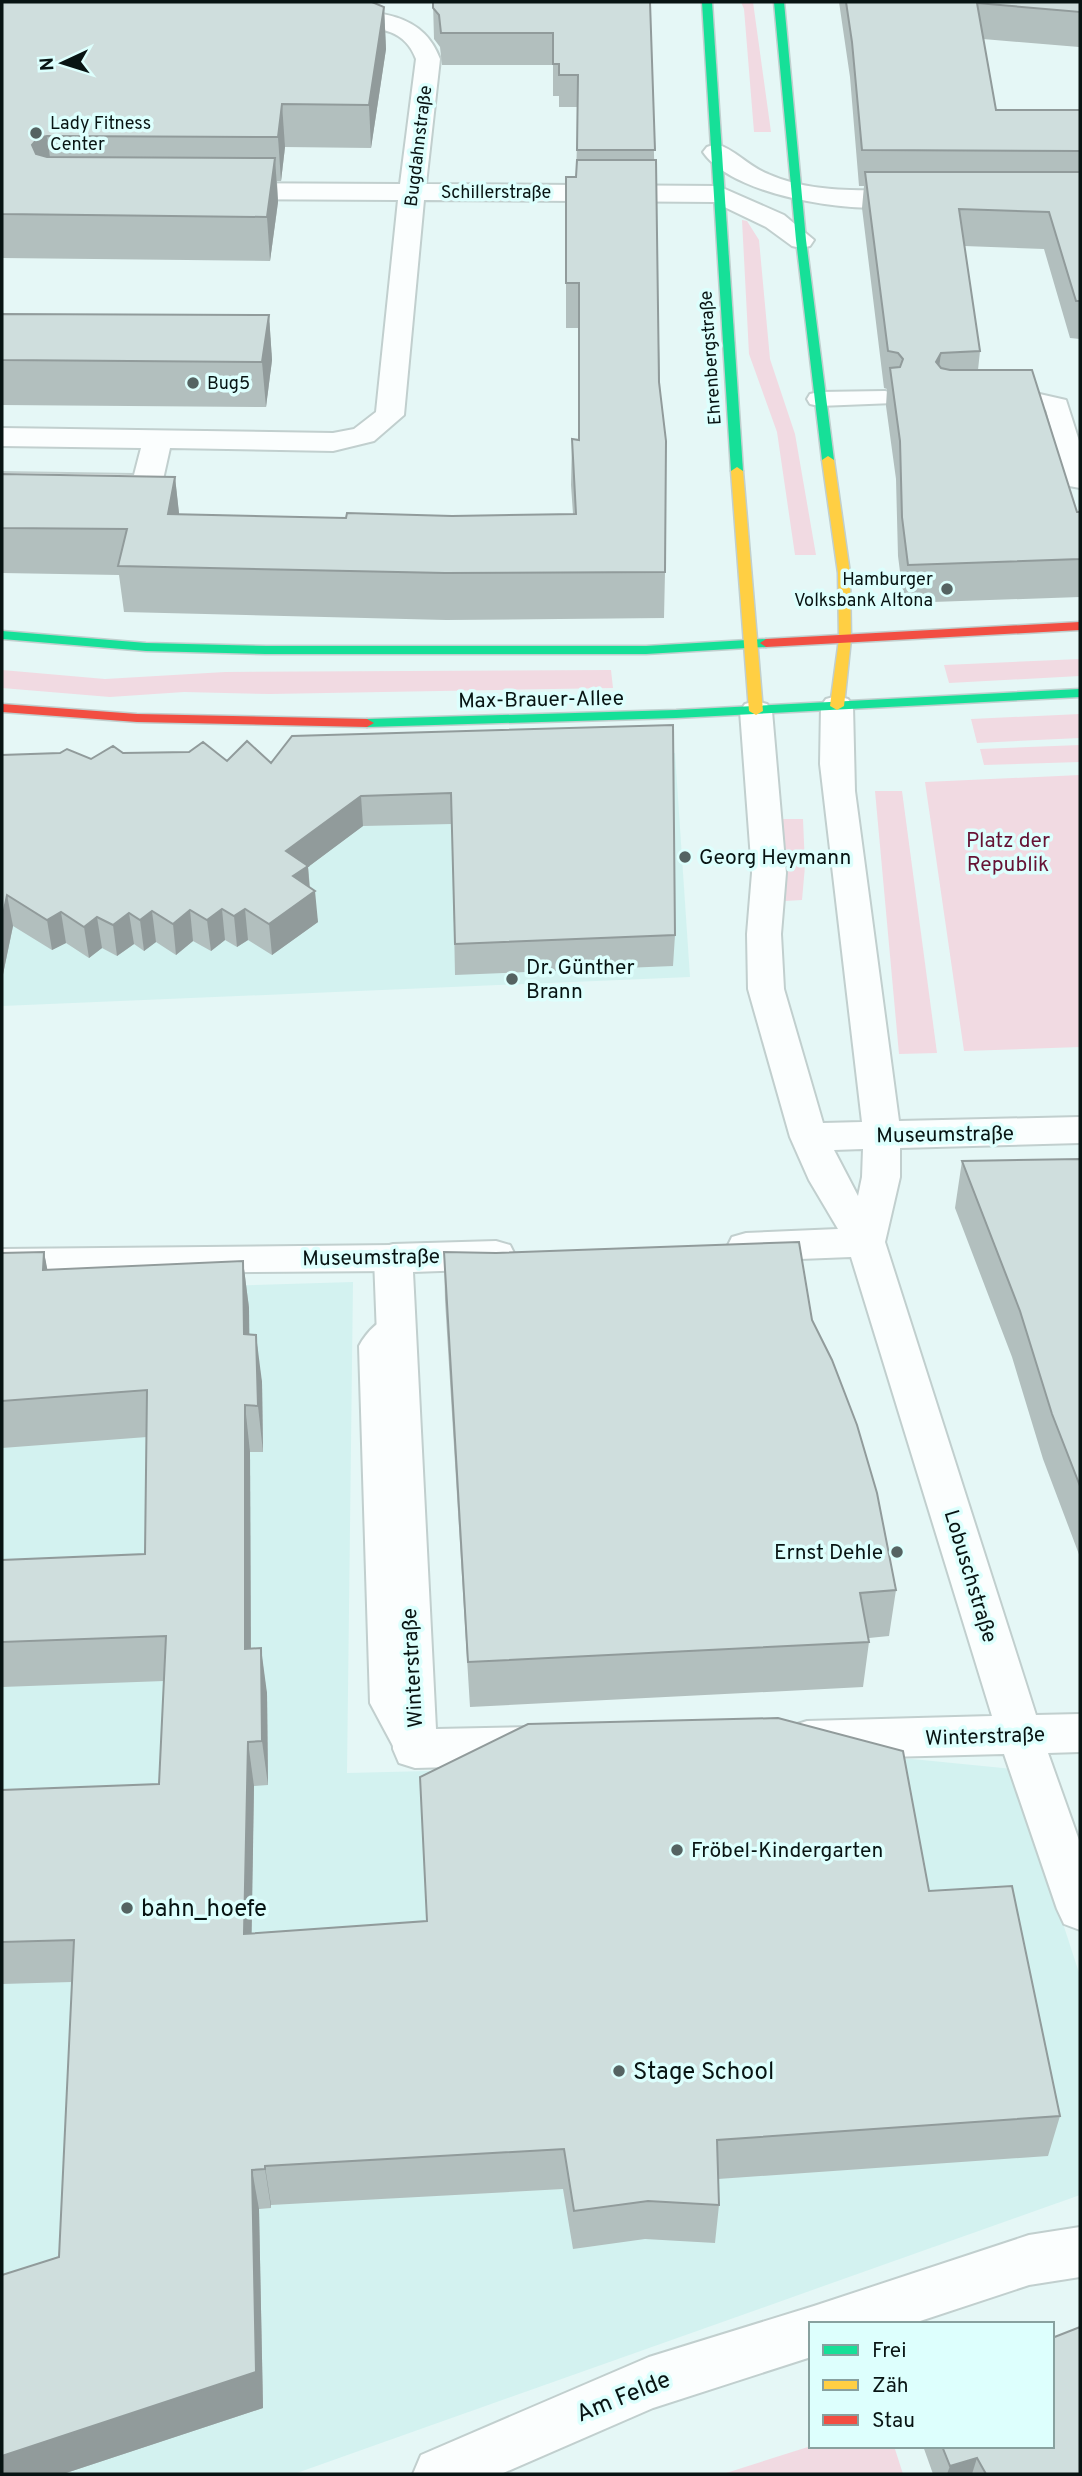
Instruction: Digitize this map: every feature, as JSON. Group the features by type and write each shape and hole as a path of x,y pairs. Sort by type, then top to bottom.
{"street":[{"name":"Ehrenbergstraße","path":"707,2 718,194 756,710"},
{"path":"779,2 800,240 844,573 845,639 837,706 836,764 876,1066 882,1136 881,1177 866,1242"},
{"name":"Bugdahnstraße","path":"2,437 332,442 364,435 390,415 428,60 422,41 401,27 376,21 308,18"},
{"path":"716,152 753,179 796,192 873,198 942,198"},
{"name":"Schillerstraße","path":"205,191 718,194 775,221 800,240"},
{"path":"2,482 147,484 158,438"},
{"path":"2,635 146,647 266,650 646,650 1080,626"},
{"name":"Max-Brauer-Allee","path":"2,708 165,720 337,724 607,719 1080,693"},
{"path":"756,710 769,873 764,934 766,989 778,1038 809,1136 828,1180 866,1242"},
{"name":"Museumstraße","path":"809,1136 1080,1130"},
{"path":"707,1248 866,1242"},
{"name":"Lobuschstraße","path":"866,1242 1020,1735 1080,1909"},
{"name":"Museumstraße","path":"393,1258 529,1254"},
{"name":"Winterstraße","path":"393,1258 415,1749 568,1745"},
{"name":"Winterstraße","path":"761,1741 1080,1733"},
{"path":"838,2322 1029,2260 1080,2252"},
{"name":"Am Felde","path":"440,2474 649,2383 809,2332"}],"lane":[{"path":"971,398 1022,397 1057,405 1078,481"},
{"path":"819,399 885,398"},
{"name":"Museumstraße","path":"2,1262 393,1258"}],"shaded area":[{"path":"675,753 690,977 2,1006 2,768"},
{"path":"353,1282 347,1773 912,1759 1013,1769 1080,1976 1080,2195 294,2474 2,2474 2,1293"}],"green space":[{"path":"741,2 753,2 771,132 754,132 744,9"},
{"path":"742,220 747,221 759,240 770,359 795,434 816,555 795,555 777,432 749,354"},
{"path":"1080,659 1080,676 949,683 944,665"},
{"path":"2,670 105,679 225,672 611,670 613,688 270,694 184,692 110,697 2,688"},
{"path":"1080,714 1080,738 977,743 971,719"},
{"path":"1080,745 1080,762 984,765 980,749"},
{"name":"Platz der Republik","path":"1080,775 1080,1047 964,1051 925,782"},
{"path":"875,791 902,791 937,1053 899,1054"},
{"path":"779,819 803,819 805,866 802,900 785,901"},
{"path":"809,2447 895,2448 903,2474 723,2474"}],"building":[{"path":"2,2 372,2 384,7 369,105 282,104 278,137 47,136 38,138 32,145 36,154 47,157 275,158 267,217 2,214"},
{"path":"433,2 650,2 655,150 577,150 578,75 559,75 559,64 553,64 553,33 441,33 439,15 433,8"},
{"path":"846,2 1080,2 1080,12 977,3 996,110 1080,110 1080,151 862,150"},
{"path":"577,160 656,160 659,382 666,441 665,572 445,573 118,566 127,529 2,528 2,474 175,477 168,514 346,518 347,513 452,516 576,514 572,439 579,440 579,283 566,283 566,177 576,177"},
{"path":"865,172 1080,172 1080,301 1076,301 1049,212 959,209 980,351 941,353 936,362 941,368 950,370 1032,370 1077,512 1080,512 1080,559 908,565 902,517 900,441 890,368 900,367 903,359 898,353 888,351"},
{"path":"2,314 269,315 262,362 2,360"},
{"path":"673,725 675,935 455,944 451,793 361,796 286,851 308,866 293,876 315,891 269,924 245,909 234,916 222,909 207,920 190,910 173,924 152,911 140,920 129,913 113,925 97,917 84,927 61,912 47,920 7,895 2,920 2,755 60,753 67,749 91,759 113,746 123,753 189,752 203,742 227,761 247,741 271,763 292,736"},
{"path":"1080,1159 1080,1486 1052,1414 1020,1311 962,1161"},
{"path":"799,1242 812,1320 832,1360 857,1425 877,1493 896,1590 860,1593 869,1642 468,1662 444,1252 496,1253"},
{"path":"44,1252 43,1270 243,1261 244,1334 256,1335 258,1406 245,1405 245,1649 261,1648 262,1741 248,1742 244,1934 427,1921 420,1777 528,1724 778,1718 903,1751 929,1891 1012,1886 1060,2116 717,2140 719,2205 648,2201 574,2211 564,2149 265,2166 265,2169 252,2170 256,2372 2,2456 2,2275 59,2257 74,1940 2,1942 2,1790 159,1784 166,1636 2,1642 2,1560 145,1554 147,1390 2,1401 2,1253"},
{"path":"1080,2327 1080,2474 986,2474 977,2458 950,2466 943,2448 1054,2448 1054,2337"}],"traffic: fast":[{"path":"707,2 737,471"},
{"path":"779,2 801,240 828,460"},
{"path":"2,635 146,647 266,650 646,650 766,643"},
{"path":"367,723 676,714 1080,693"}],"traffic: slow":[{"path":"828,460 844,573 845,639 837,706"},
{"path":"737,471 756,711"}],"traffic: jam":[{"path":"766,643 1080,626"},
{"path":"2,708 137,718 367,723"}],"place":[{"name":"Lady Fitness Center","path":"36,133"},
{"name":"Bug5","path":"193,383"},
{"name":"Hamburger Volksbank Altona","path":"947,589"},
{"name":"Georg Heymann","path":"685,857"},
{"name":"Dr. Günther Brann","path":"512,979"},
{"name":"Ernst Dehle","path":"897,1552"},
{"name":"Fröbel-Kindergarten","path":"677,1850"},
{"name":"bahn_hoefe","path":"127,1908"},
{"name":"Stage School","path":"619,2071"}]}
